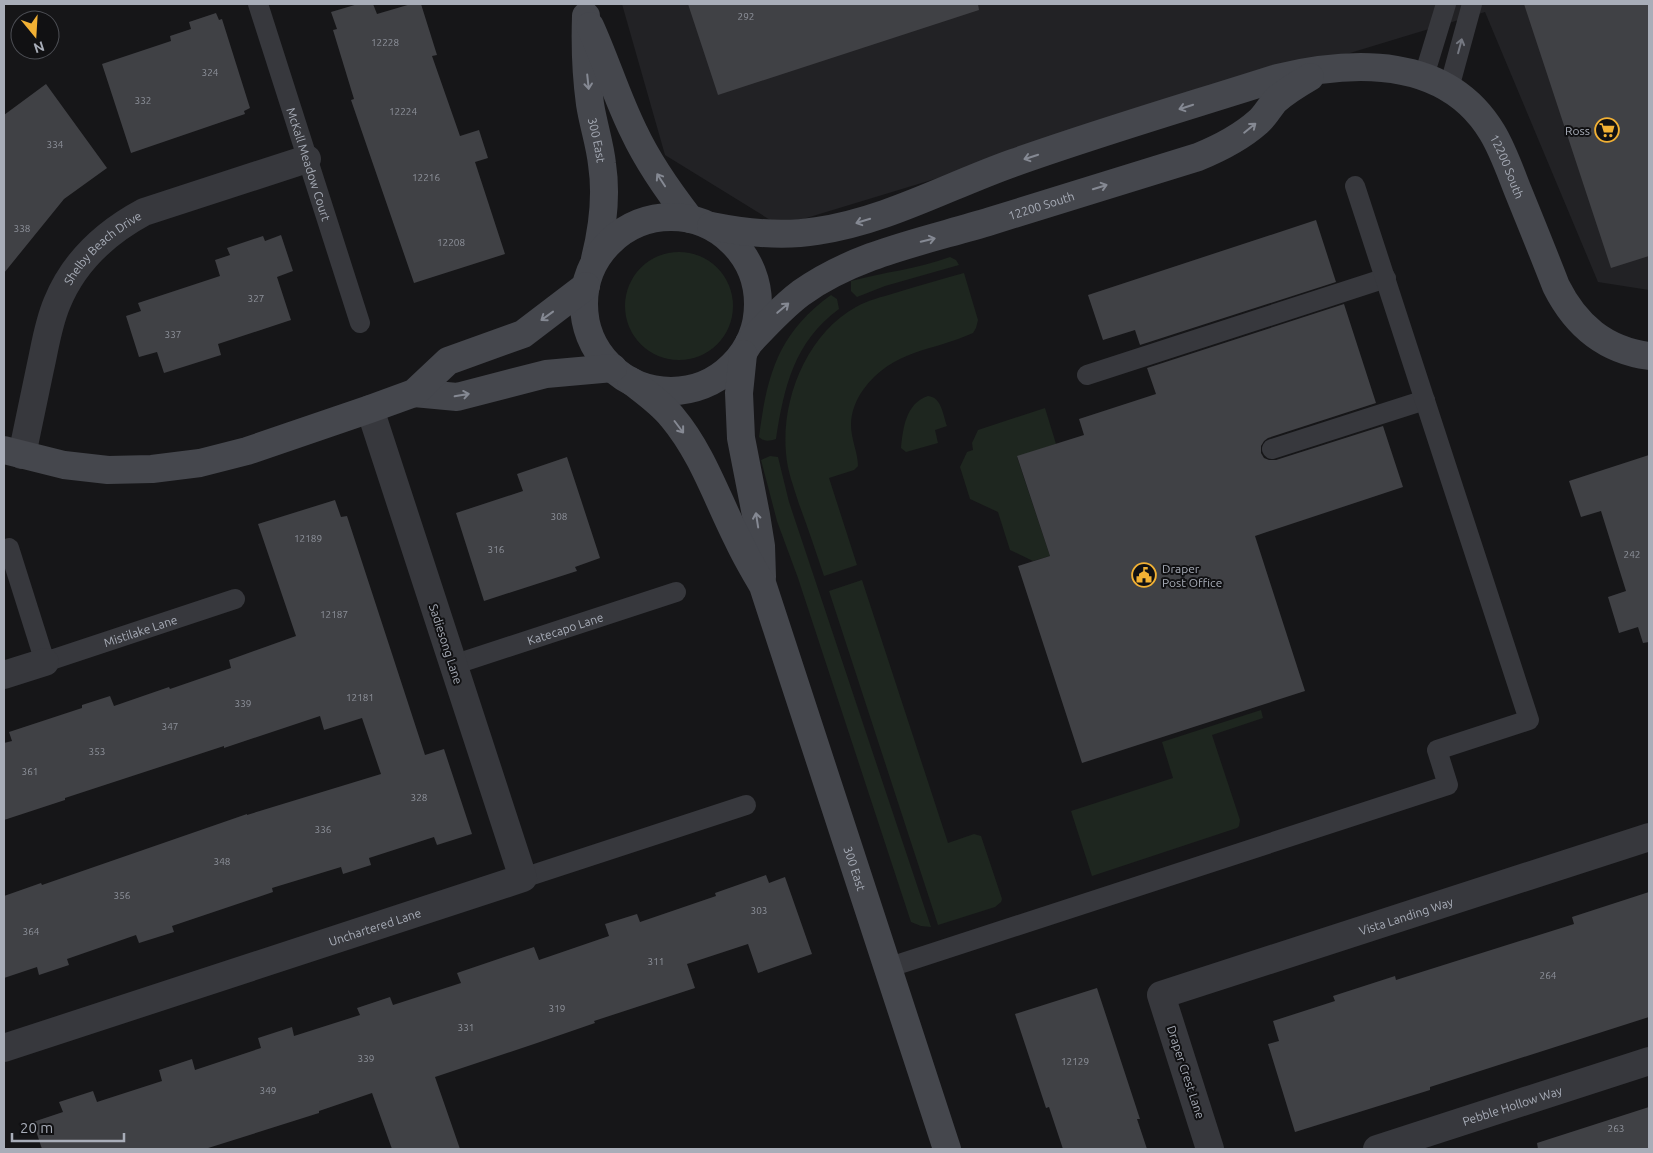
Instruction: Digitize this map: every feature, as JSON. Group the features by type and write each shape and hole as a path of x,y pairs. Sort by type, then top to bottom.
{"street":[{"name":"300 East","path":"584,10 634,132 652,166 670,193 701,223"},
{"name":"300 East","path":"584,10 590,105 602,162 605,192 604,216 590,275"},
{"name":"12200 South","path":"746,348 773,317 800,294 850,264 1198,157 1220,148 1241,136 1259,121 1274,102 1292,88 1312,76 1334,68"},
{"name":"12200 South","path":"701,223 744,232 776,234 816,232 851,225 881,216 960,183 1032,157 1277,78 1334,68 1393,70 1424,76 1438,81 1461,96 1478,112 1492,132 1503,154 1564,303 1575,318 1602,340 1616,347 1649,356"},
{"name":"Shelby Beach Drive","path":"13,452 56,304 70,277 88,253 117,228 144,212 307,159"},
{"path":"13,452 64,465 108,470 152,469 200,463 247,451 370,410 414,393 448,361 523,334 590,275 607,245 624,231 645,221 667,216 701,223 730,239 745,257 754,277 758,307 756,322 746,348 729,369 712,381 692,388 671,391 657,389 622,375 546,374 457,397 414,393"},
{"path":"590,275 584,308 588,330 598,351 622,375"},
{"name":"300 East","path":"746,348 739,393 741,438 761,546 763,586"},
{"name":"300 East","path":"622,375 652,397 671,415 686,436 704,466 738,542 763,586 948,1149"},
{"name":"Sadiesong Lane","path":"370,410 523,878"},
{"name":"Mistilake Lane","path":"4,675 45,662"},
{"name":"Vista Landing Way","path":"1161,995 1649,837"},
{"name":"Unchartered Lane","path":"4,1048 523,878"},
{"name":"Draper Crest Lane","path":"1161,995 1210,1149"},
{"name":"Pebble Hollow Way","path":"1377,1149 1649,1061"}],"lane":[{"name":"McKall Meadow Court","path":"258,4 360,323"},
{"path":"1424,76 1446,4"},
{"path":"1449,88 1472,4"},
{"path":"887,968 1448,785 1437,750 1529,720 1355,186"},
{"path":"1087,375 1386,278"},
{"path":"1272,449 1425,400"},
{"path":"8,548 45,662"},
{"name":"Katecapo Lane","path":"453,665 676,592"},
{"name":"Mistilake Lane","path":"45,662 235,599"},
{"name":"Unchartered Lane","path":"523,878 746,805"}],"shaded area":[{"path":"622,4 1649,4 1649,290 1598,282 1485,12 780,226 665,155"},
{"path":"679,252 700,256 717,268 729,285 733,306 729,327 717,344 700,356 679,360 658,356 641,344 629,327 625,306 629,285 641,268 658,256"},
{"path":"950,257 956,260 959,265 885,286 857,297 851,291 851,281 926,265"},
{"path":"964,273 978,320 973,333 914,353 887,366 863,390 856,402 851,425 858,466 854,470 829,478 857,565 824,576 793,485 786,453 788,411 793,390 801,370 811,351 824,334 839,319 856,307 865,302"},
{"path":"831,295 837,299 839,309 811,336 801,351 783,401 776,439 763,440 759,437 762,415 771,375 778,357 787,340 799,324 813,309"},
{"path":"928,396 933,397 939,403 947,426 935,430 938,443 906,452 901,448 907,417 915,404"},
{"path":"1045,408 1056,444 1017,457 1050,556 1033,561 1010,550 998,512 970,499 960,467 967,452 973,450 972,443 978,430"},
{"path":"770,456 778,457 789,502 931,927 911,922 798,578 777,521 761,460"},
{"path":"862,580 948,843 974,834 981,836 1002,899 995,907 938,925 829,591"},
{"path":"1261,710 1263,718 1212,735 1240,820 1237,828 1092,876 1071,811 1173,778 1162,742"}],"building":[{"path":"358,4 373,4 377,14 411,4 421,4 437,55 432,56 460,136 479,130 488,158 475,162 505,254 414,283 351,100 354,99 333,30 337,29 331,12"},
{"path":"688,4 978,4 979,10 718,95"},
{"name":"Ross","path":"1524,4 1649,4 1649,256 1611,268"},
{"path":"216,13 219,20 222,19 250,108 244,111 245,114 131,153 102,64 171,41 170,36 191,29 189,22"},
{"path":"46,84 107,168 64,199 4,273 4,115"},
{"path":"1316,220 1336,282 1140,345 1135,330 1103,340 1088,295"},
{"path":"281,235 293,271 277,277 291,320 218,344 221,355 164,373 157,352 139,357 126,316 141,311 138,303 220,276 215,260 230,255 227,248 263,236 265,241"},
{"name":"Draper Post Office","path":"1344,304 1376,403 1268,438 1261,446 1261,453 1264,458 1276,460 1383,426 1403,487 1255,536 1305,691 1082,763 1018,566 1050,556 1017,456 1084,435 1079,419 1156,394 1147,368"},
{"path":"1649,455 1649,642 1643,643 1638,627 1619,633 1608,597 1626,591 1601,511 1581,517 1569,481"},
{"path":"567,457 600,558 575,567 577,571 484,601 456,513 523,491 517,474"},
{"path":"335,500 341,517 347,516 425,755 444,749 472,834 437,845 434,837 369,858 371,865 343,874 341,867 272,888 273,892 172,926 174,932 139,943 136,935 67,959 69,965 39,975 37,967 4,978 4,896 41,883 42,885 247,814 381,774 362,718 324,730 320,716 65,798 65,800 4,820 4,743 12,741 9,732 82,708 82,705 110,696 114,706 169,687 170,689 231,668 229,660 296,636 258,524"},
{"path":"766,875 769,883 785,877 812,954 758,973 748,944 687,964 695,988 435,1077 460,1149 392,1149 372,1093 319,1111 319,1113 205,1149 42,1149 33,1122 63,1112 59,1102 93,1091 97,1102 162,1081 159,1070 192,1059 195,1070 261,1048 258,1038 292,1027 294,1036 360,1015 357,1008 390,997 393,1005 461,983 457,973 534,947 539,960 609,936 605,924 637,914 640,922 716,896 715,893"},
{"path":"1649,892 1649,1017 1430,1087 1430,1090 1295,1132 1268,1044 1279,1041 1273,1021 1335,1001 1333,996 1395,976 1396,980 1574,924 1572,917"},
{"path":"1097,988 1140,1119 1137,1119 1147,1149 1063,1149 1049,1107 1046,1108 1015,1014"},
{"path":"1649,1107 1649,1149 1538,1149 1537,1143"}],"place":[{"name":"Ross","path":"1607,130"},
{"name":"Draper Post Office","path":"1144,575"}]}
